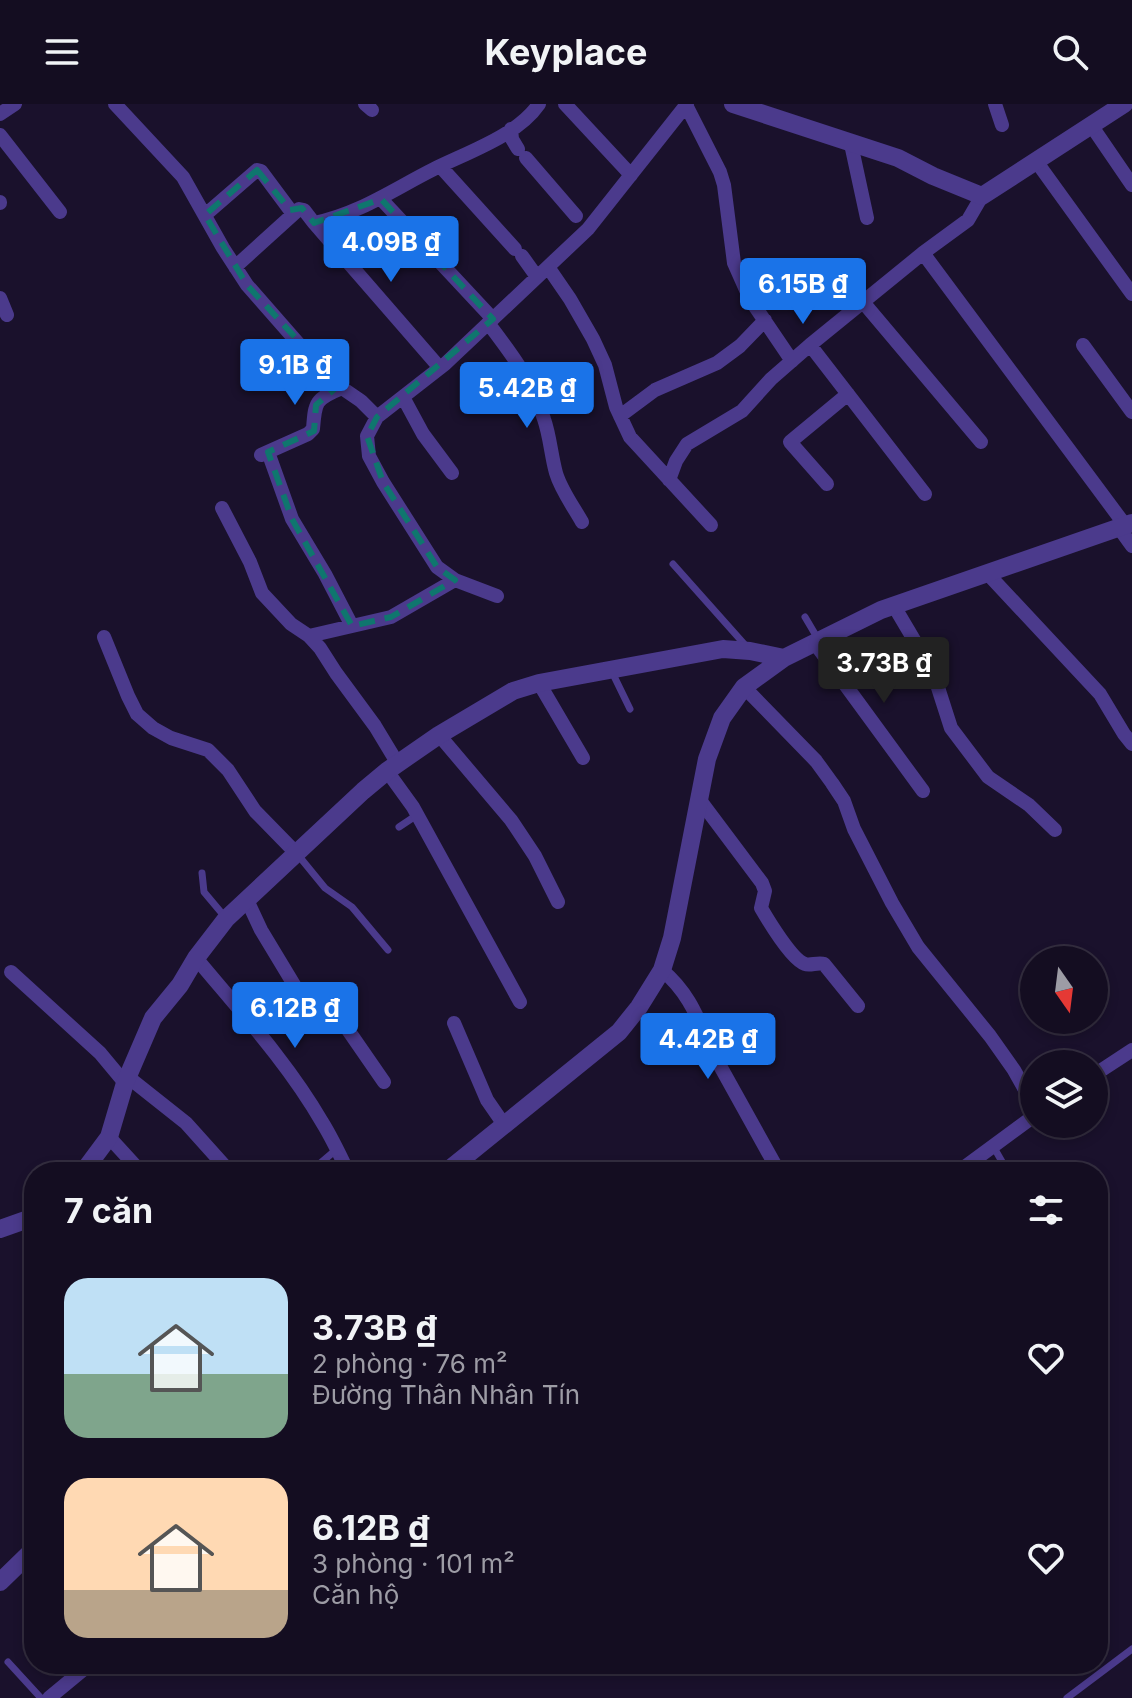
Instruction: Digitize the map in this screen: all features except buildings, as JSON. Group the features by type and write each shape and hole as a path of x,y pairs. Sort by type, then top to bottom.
{"street":[{"path":"0,114 15,104"},
{"path":"115,104 183,177 247,285 319,367 377,417"},
{"path":"314,223 333,219 381,199 474,151 531,115 539,104"},
{"path":"565,104 631,175"},
{"path":"497,596 455,580 437,567 369,456 367,436 377,417 440,368 588,229 686,104 724,185 734,263 750,299 792,361"},
{"path":"733,104 898,158 982,196"},
{"path":"995,104 1002,125"},
{"path":"669,480 687,444 742,411 810,345 968,220 982,196 1124,104"},
{"path":"1091,125 1132,185"},
{"path":"511,129 512,139 522,153 576,216"},
{"path":"0,135 60,212"},
{"path":"851,144 867,218"},
{"path":"1036,161 1132,294"},
{"path":"440,166 518,253 570,299 605,365 616,407 630,437 711,525"},
{"path":"205,215 257,170 261,171 293,214"},
{"path":"381,199 491,321 516,359 531,385 544,419 562,489 582,522"},
{"path":"235,267 302,208 440,368"},
{"path":"923,253 1125,525 1132,546"},
{"path":"0,298 7,315"},
{"path":"863,302 981,442"},
{"path":"620,416 655,390 717,363 740,346 765,320"},
{"path":"810,345 925,494"},
{"path":"1083,345 1132,412"},
{"path":"342,388 327,394 316,405 313,429 308,434 265,453 292,519 352,626"},
{"path":"827,484 790,442 848,394"},
{"path":"403,397 423,434 452,473"},
{"path":"222,508 262,593 291,624 320,648 375,726 417,815 520,1002"},
{"path":"459,1162 619,1032 662,970 672,938 707,759 722,718 744,687 784,658 894,606 1125,525"},
{"path":"987,573 1100,694 1132,744"},
{"path":"309,636 391,617 455,580"},
{"path":"894,606 933,672 951,728 988,777 1029,805 1055,830"},
{"path":"104,637 137,714 171,738 208,750 228,770 255,811 297,854"},
{"path":"816,641 923,791"},
{"path":"90,1162 109,1137 127,1080 153,1018 180,985 196,958 226,919 363,791 393,767 439,735 513,691 539,683 723,649 784,658"},
{"path":"539,683 583,758"},
{"path":"744,687 816,761 832,783 844,801 854,829 892,903 918,947 990,1036 1020,1081"},
{"path":"439,735 511,820 535,856 558,902"},
{"path":"699,799 762,883 765,891 761,908 790,951 803,964 824,964 858,1006"},
{"path":"247,900 296,988 328,1001 384,1082"},
{"path":"196,958 302,1090 343,1162"},
{"path":"662,970 686,993 718,1062 773,1162"},
{"path":"11,972 127,1080 186,1123 221,1162"},
{"path":"454,1023 487,1100 505,1126"},
{"path":"1108,1066 1132,1050"},
{"path":"971,1162 1020,1126"},
{"path":"109,1137 132,1162"},
{"path":"0,1229 24,1221"},
{"path":"0,1582 24,1559"},
{"path":"49,1698 78,1674"}],"lane":[{"path":"673,564 750,651"},
{"path":"805,617 816,641"},
{"path":"611,670 630,709"},
{"path":"399,827 417,815"},
{"path":"297,854 325,888 352,907 388,950"},
{"path":"202,873 204,892 226,919"},
{"path":"993,1146 1002,1162"},
{"path":"322,1162 337,1149"},
{"path":"1108,1667 1132,1649"},
{"path":"8,1662 41,1698"},
{"path":"1067,1698 1099,1674"}],"highlighted area":[{"path":"257,170 290,210 302,208 314,223 381,199 493,319 377,417 367,436 383,482 437,567 455,580 391,617 352,626 292,519 268,452 314,431 316,405 339,385 247,285 205,215"}]}
